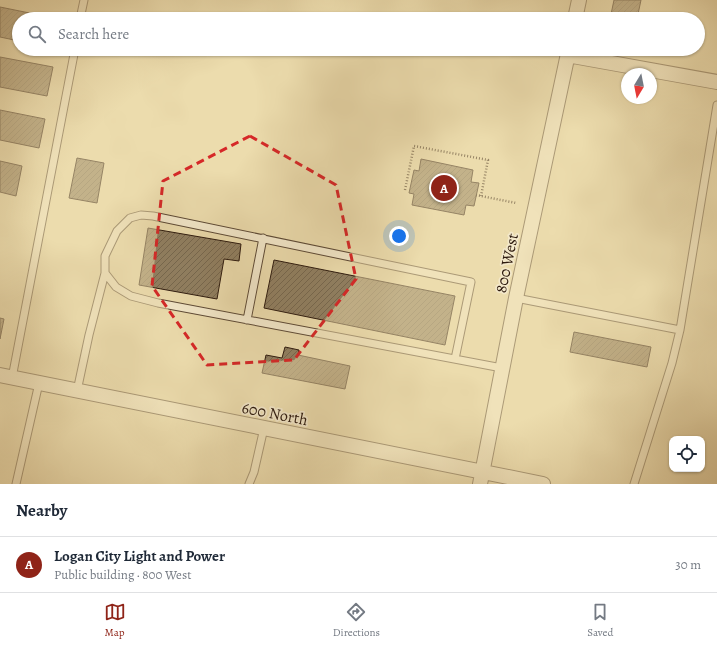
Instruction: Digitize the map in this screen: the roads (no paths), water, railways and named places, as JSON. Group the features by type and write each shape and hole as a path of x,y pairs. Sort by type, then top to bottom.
{"street":[{"path":"576,12 579,0"},
{"name":"800 West","path":"481,478 516,298 567,56"},
{"path":"588,56 717,82"},
{"name":"600 North","path":"6,376 264,428 481,478 544,484"}],"lane":[{"path":"81,12 84,0"},
{"path":"6,376 74,56"},
{"path":"634,484 672,363 680,330 717,106"},
{"path":"77,391 89,334 105,273 105,256 117,231 130,218 141,215 153,216 262,238 471,282 455,359"},
{"path":"247,320 262,238"},
{"path":"105,273 116,287 131,296 158,303 502,368"},
{"path":"516,298 680,330"},
{"path":"16,484 39,383"},
{"path":"249,484 254,472 264,428"}],"place":[{"name":"Logan City Light and Power","path":"444,188"}]}
